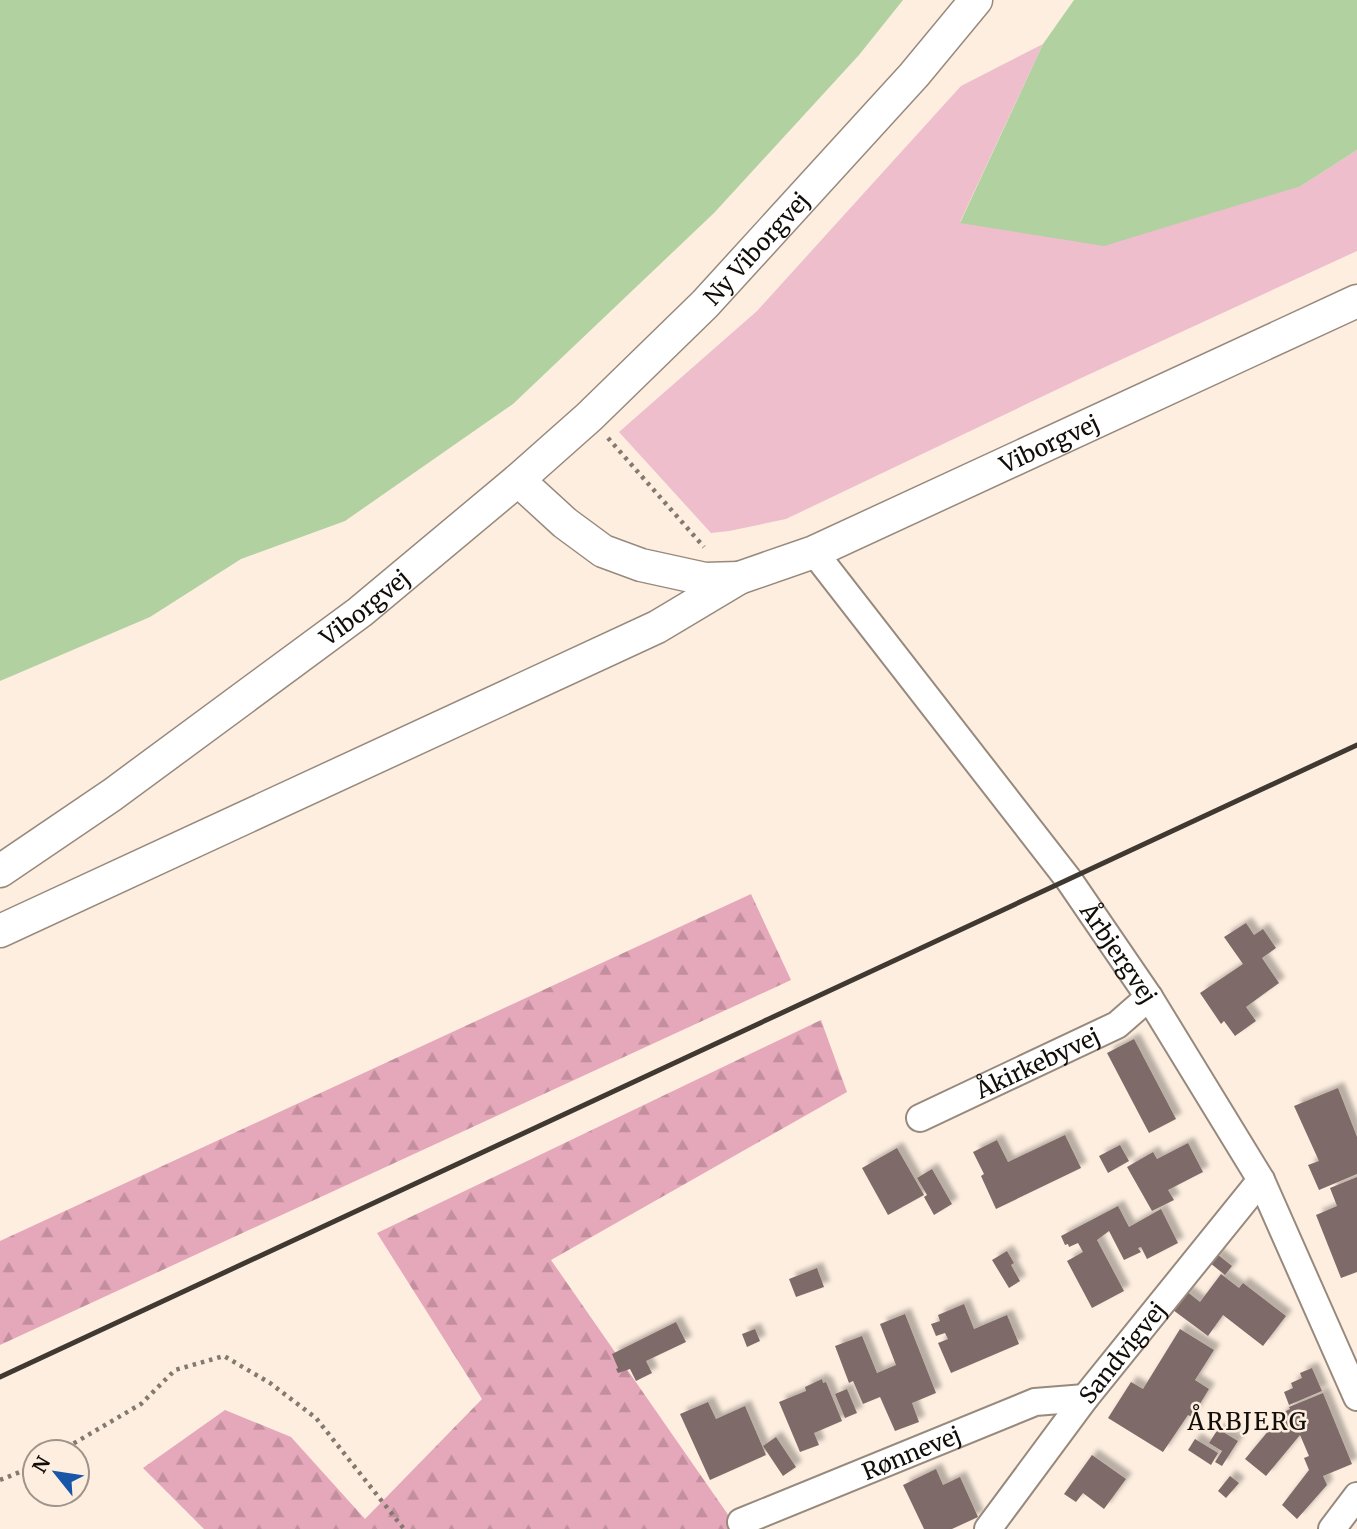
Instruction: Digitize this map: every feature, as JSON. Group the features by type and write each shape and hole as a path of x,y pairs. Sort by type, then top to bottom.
{"street":[{"name":"Ny Viborgvej","path":"517,480 596,410 705,304 914,75 976,0"},
{"name":"Viborgvej","path":"0,931 657,627 739,578 814,552 1357,301"},
{"name":"Viborgvej","path":"0,871 112,794 360,612 517,480 565,523 603,551 641,565 705,579 739,578"},
{"name":"Årbjergvej","path":"814,552 1069,880 1149,997 1261,1180 1357,1397"},
{"name":"Åkirkebyvej","path":"920,1118 1117,1025 1149,997"},
{"name":"Sandvigvej","path":"988,1529 1085,1398 1261,1180"},
{"name":"Rønnevej","path":"741,1522 1035,1402 1085,1398"},
{"path":"1332,1529 1357,1496"}],"path":[{"path":"83,1438 141,1404 175,1370 224,1356 270,1383 316,1418 404,1529"},
{"path":"0,1480 21,1472"}],"shaded area":[{"path":"0,0 903,0 859,55 714,213 513,404 345,521 241,559 150,617 0,681"},
{"path":"1074,0 1357,0 1357,150 1301,186 1104,246 960,223 1043,44"},
{"path":"1043,44 960,222 1301,186 1357,150 1357,251 1079,379 786,519 711,533 619,432 757,311 961,86"}],"green space":[{"path":"751,894 791,980 0,1345 0,1241"},
{"path":"821,1020 847,1092 551,1260 738,1529 204,1529 143,1468 225,1410 291,1437 365,1519 482,1399 377,1233"}],"building":[{"path":"1246,923 1254,935 1263,929 1276,948 1262,958 1279,983 1246,1007 1256,1021 1235,1036 1224,1021 1221,1024 1200,993 1243,964 1224,937"},
{"path":"1134,1039 1176,1119 1149,1133 1107,1053"},
{"path":"1338,1088 1357,1137 1357,1174 1319,1190 1308,1165 1319,1161 1294,1106"},
{"path":"1065,1135 1081,1168 996,1209 973,1152 997,1140 1008,1162"},
{"path":"1188,1143 1203,1172 1168,1190 1174,1200 1152,1211 1127,1167 1153,1152 1157,1159"},
{"path":"1120,1145 1129,1161 1108,1173 1099,1156"},
{"path":"897,1148 924,1195 888,1215 862,1168"},
{"path":"932,1169 952,1204 934,1215 917,1178"},
{"path":"1357,1177 1357,1272 1341,1278 1316,1215 1337,1206 1330,1188"},
{"path":"1118,1206 1129,1227 1161,1209 1178,1243 1147,1259 1141,1247 1138,1248 1141,1252 1124,1260 1109,1231 1097,1240 1124,1291 1092,1308 1067,1261 1083,1252 1078,1243 1069,1247 1068,1244 1065,1245 1061,1236"},
{"path":"1007,1251 1020,1281 1009,1288 992,1260"},
{"path":"1217,1254 1232,1266 1225,1275 1210,1263"},
{"path":"817,1268 824,1287 796,1297 789,1279"},
{"path":"1221,1274 1239,1288 1243,1283 1286,1316 1263,1346 1223,1315 1208,1336 1173,1310 1186,1291 1200,1302"},
{"path":"964,1304 974,1329 1007,1315 1019,1344 951,1373 938,1343 948,1339 945,1333 936,1336 931,1324 940,1321 938,1315"},
{"path":"905,1314 936,1393 912,1403 919,1422 895,1431 880,1397 863,1404 853,1381 849,1383 835,1346 862,1336 877,1373 896,1365 880,1324"},
{"path":"676,1322 686,1342 646,1361 652,1373 636,1381 630,1369 618,1373 612,1354"},
{"path":"755,1329 760,1341 747,1347 742,1334"},
{"path":"1180,1329 1214,1350 1195,1380 1209,1389 1192,1417 1188,1415 1163,1452 1108,1418 1131,1382 1143,1389"},
{"path":"1312,1368 1322,1391 1289,1405 1284,1392 1293,1388 1291,1383 1302,1378 1300,1373"},
{"path":"822,1379 823,1383 826,1382 842,1421 814,1433 819,1445 800,1452 779,1402 806,1391 805,1387"},
{"path":"847,1389 857,1413 845,1418 835,1394"},
{"path":"1323,1393 1352,1464 1323,1476 1327,1485 1297,1519 1282,1505 1309,1470 1304,1458 1309,1456 1300,1435 1266,1476 1245,1459 1289,1407"},
{"path":"708,1402 716,1419 745,1406 766,1455 710,1480 680,1414"},
{"path":"1218,1429 1238,1441 1222,1466 1215,1462 1222,1451 1209,1443"},
{"path":"776,1437 796,1467 783,1476 763,1446"},
{"path":"1195,1439 1218,1453 1211,1465 1188,1450"},
{"path":"1092,1455 1126,1479 1104,1509 1083,1493 1076,1502 1064,1494"},
{"path":"936,1469 943,1485 960,1477 978,1517 952,1529 924,1529 903,1485"},
{"path":"1230,1476 1239,1483 1226,1498 1218,1491"}],"railway":[{"path":"0,1377 1357,745"}],"district":[{"name":"ÅRBJERG","path":"1248,1421"}]}
